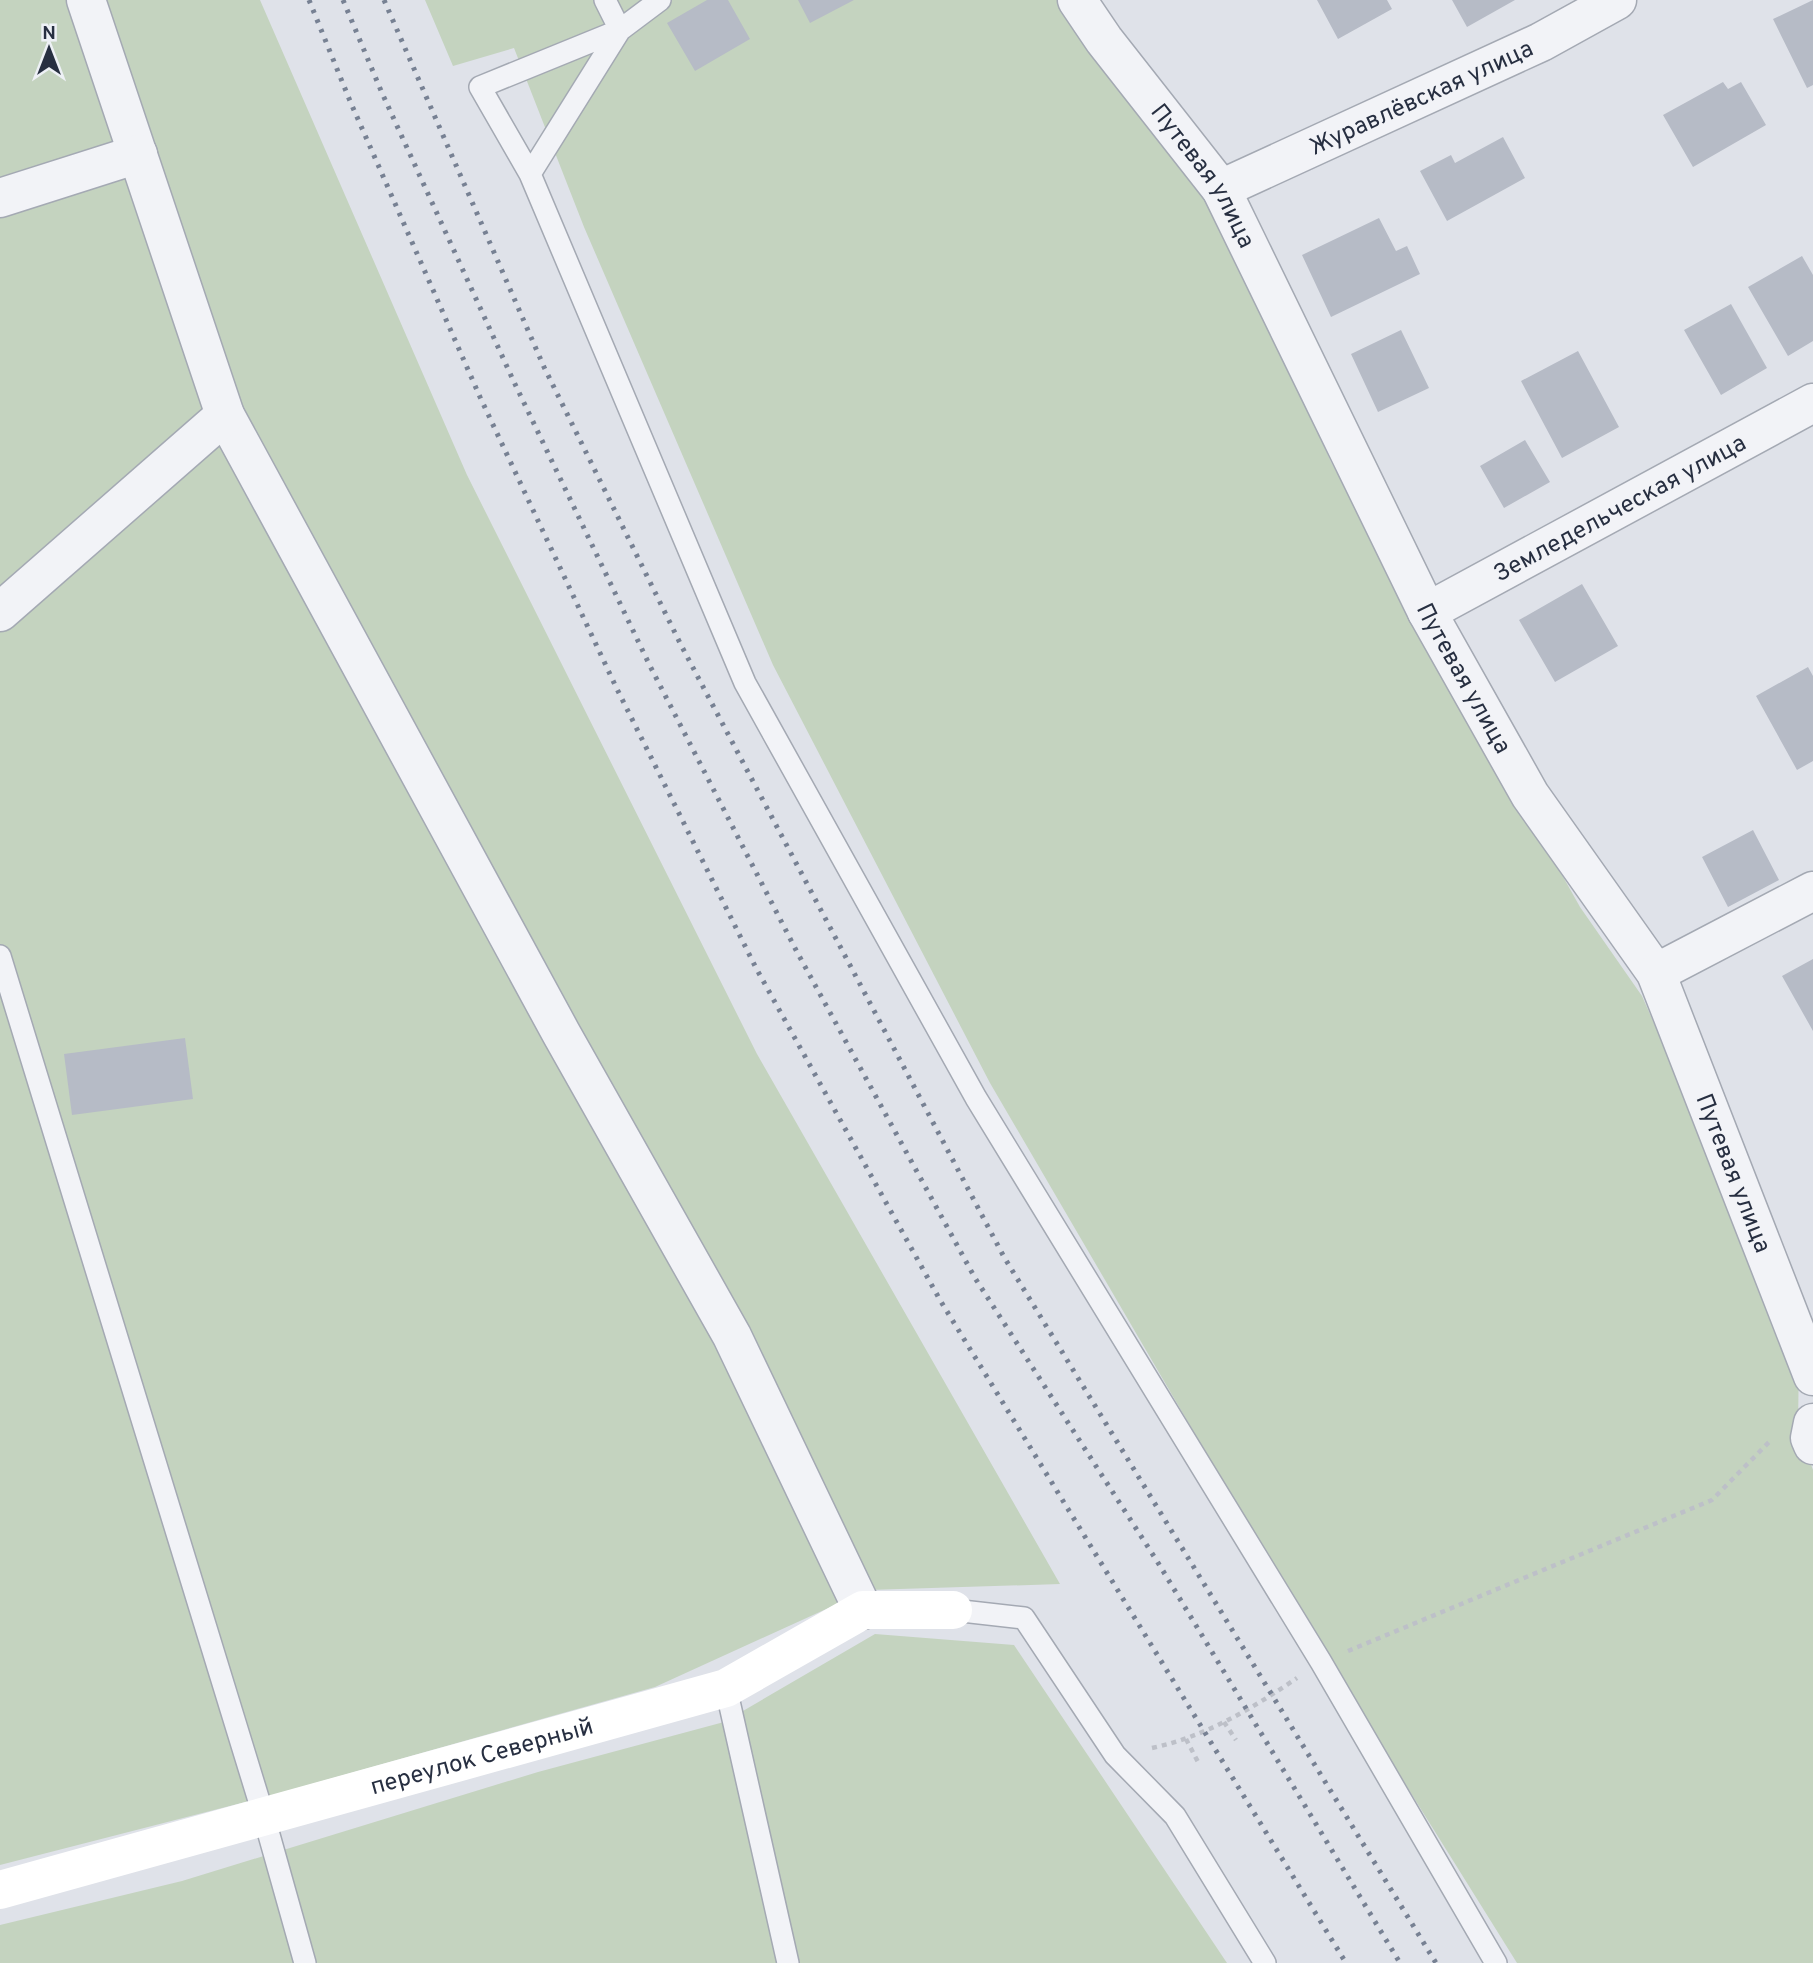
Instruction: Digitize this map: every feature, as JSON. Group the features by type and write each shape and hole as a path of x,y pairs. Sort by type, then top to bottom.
{"street":[{"path":"86,0 225,415 561,1033 732,1336 863,1610"},
{"name":"Путевая улица","path":"1077,0 1104,40 1221,189 1427,612 1530,795 1656,973 1813,1376"},
{"name":"Журавлёвская улица","path":"1221,189 1541,42 1618,0"},
{"path":"0,198 138,154"},
{"name":"Земледельческая улица","path":"1427,612 1813,403"},
{"path":"0,612 225,415"},
{"path":"1656,973 1813,891"},
{"path":"1813,1423 1810,1438 1813,1445"},
{"name":"переулок Северный","path":"0,1890 726,1688 863,1610 953,1610"}],"lane":[{"path":"605,0 620,30"},
{"path":"660,0 620,30 480,87 530,174 745,683 976,1098 1321,1662 1496,1963"},
{"path":"530,174 620,30"},
{"path":"0,956 264,1817 305,1963"},
{"path":"953,1610 1024,1618 1115,1755 1175,1816 1265,1963"},
{"path":"726,1688 788,1963"}],"path":[{"path":"1115,1755 1205,1733 1247,1711 1321,1662 1712,1500 1776,1435"},
{"path":"1224,1722 1236,1740"},
{"path":"1186,1739 1198,1762"}],"green space":[{"path":"0,0 260,0 467,475 757,1054 1060,1584 868,1590 655,1687 273,1795 0,1865"},
{"path":"425,0 1060,0 1205,174 1331,462 1580,907 1642,996 1799,1352 1798,1429 1813,1470 1813,1963 1517,1963 1314,1638 990,1083 773,665 584,227 514,48 453,66"},
{"path":"875,1634 1014,1645 1227,1963 0,1963 0,1925 182,1881 538,1772 724,1722"}],"building":[{"path":"707,0 728,0 750,39 695,71 667,23"},
{"path":"798,0 854,0 810,23"},
{"path":"1317,0 1387,0 1392,9 1338,39"},
{"path":"1452,0 1515,0 1467,27"},
{"path":"1813,0 1813,85 1807,88 1773,19"},
{"path":"1723,82 1728,89 1741,82 1766,125 1693,167 1663,115"},
{"path":"1503,137 1525,178 1447,221 1420,171 1451,155 1455,163"},
{"path":"1379,218 1396,251 1407,246 1420,274 1331,317 1302,255"},
{"path":"1802,256 1813,275 1813,341 1788,356 1748,287"},
{"path":"1731,304 1767,368 1721,395 1684,330"},
{"path":"1401,330 1429,388 1378,412 1351,354"},
{"path":"1578,351 1619,427 1562,458 1521,381"},
{"path":"1525,440 1550,482 1504,508 1480,466"},
{"path":"1582,584 1618,646 1555,682 1519,620"},
{"path":"1808,667 1813,676 1813,761 1797,770 1756,696"},
{"path":"1753,830 1779,880 1728,907 1702,857"},
{"path":"1813,959 1813,1031 1782,976"},
{"path":"185,1038 193,1099 72,1115 64,1054"}],"railway":[{"path":"309,0 350,101 480,397 616,687 756,968 940,1300 1346,1963"},
{"path":"343,0 382,93 514,382 650,666 797,952 975,1278 1157,1561 1400,1963"},
{"path":"384,0 544,367 681,645 1004,1257 1436,1963"}]}
